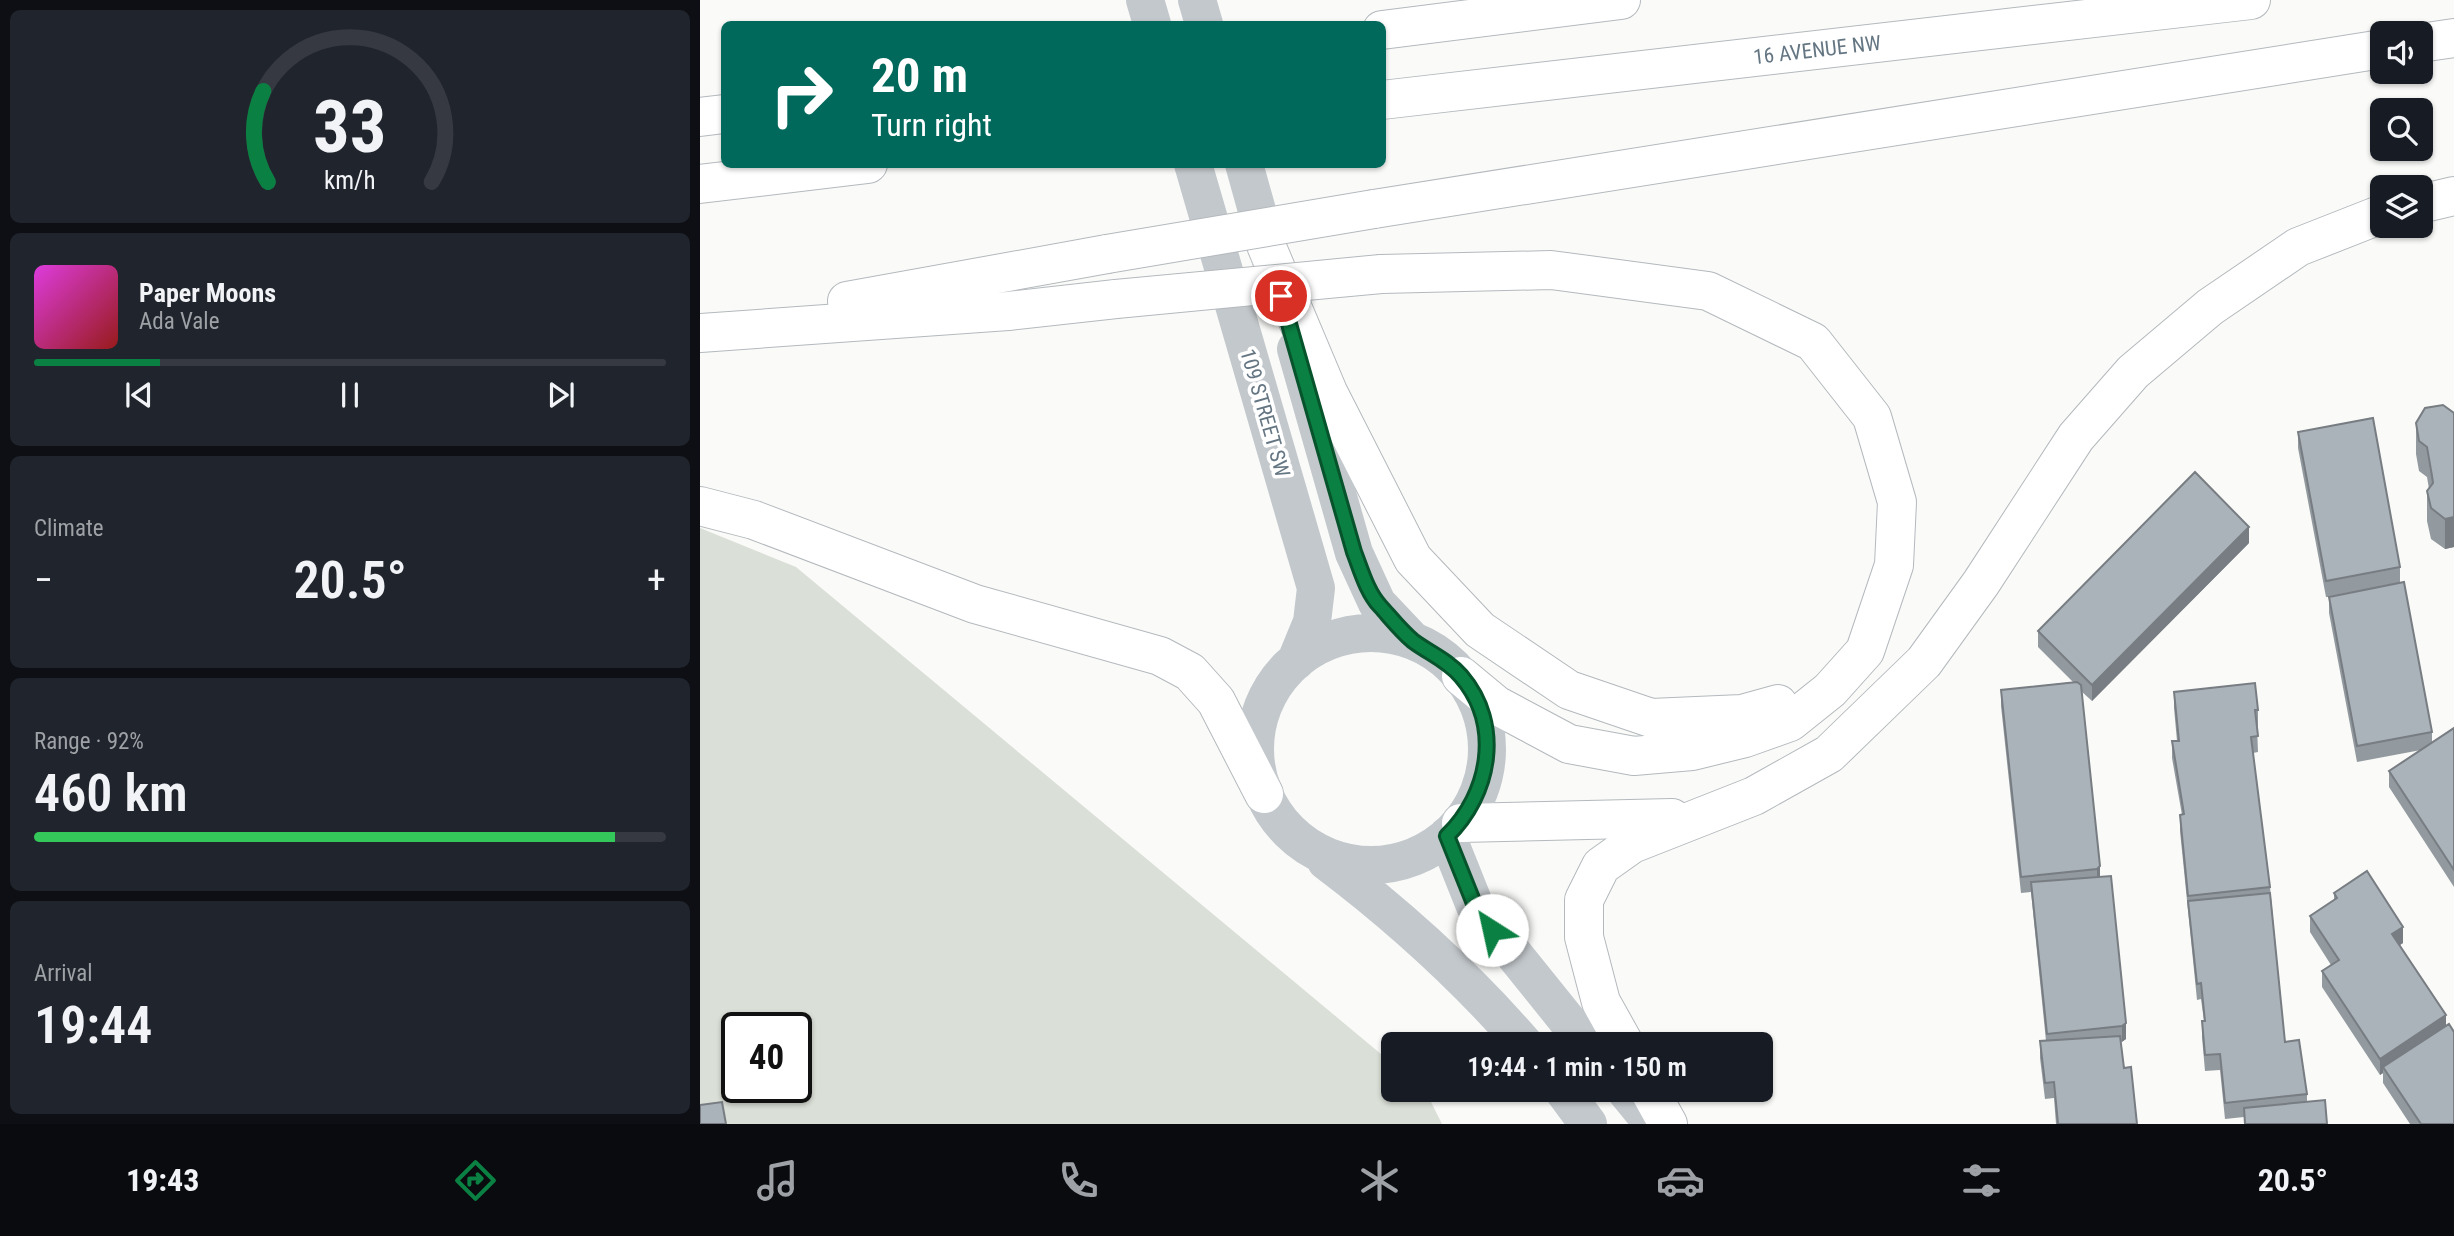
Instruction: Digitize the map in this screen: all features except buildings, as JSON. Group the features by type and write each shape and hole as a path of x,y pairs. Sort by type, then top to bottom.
{"highway":[{"path":"1386,29 1621,0"},
{"name":"16 AVENUE NW","path":"1386,100 2251,0"},
{"path":"2433,41 2454,38"},
{"path":"700,326 1374,209 2370,51"},
{"path":"700,117 721,114"},
{"path":"700,184 834,168"},
{"path":"2433,201 2454,196"},
{"path":"1618,1032 1601,1002 1584,937 1584,900 1601,866 1632,844 1754,796 1829,754 1924,662 1981,583 2076,437 2133,372 2210,307 2298,247 2370,219"},
{"path":"1266,244 1328,391 1413,559 1480,630 1569,690 1651,718 1742,714 1830,690"},
{"path":"700,333 1008,311 1381,275 1551,270 1708,291 1813,342 1872,417 1897,502 1894,565 1865,651 1830,690 1790,722 1745,738 1692,751 1634,756 1569,744 1496,705 1461,676"},
{"path":"700,506 754,520 975,604 1170,661 1190,672 1216,701 1264,794"},
{"path":"1454,830 1699,817"},
{"path":"1656,1102 1668,1124"}],"street":[{"path":"1145,0 1151,21"},
{"path":"1197,0 1203,21"},
{"name":"109 STREET SW","path":"1194,168 1316,588 1312,622 1296,661"},
{"path":"1245,168 1354,552 1377,603 1413,641"},
{"path":"1307,847 1335,859 1364,865 1394,863 1422,853 1454,830 1479,789 1487,750 1485,724 1475,699 1461,676 1440,656 1413,641 1383,634 1352,635 1322,644 1296,661 1276,682 1262,708 1255,737 1256,766 1264,794 1282,824 1307,847 1385,905 1485,999 1514,1032"},
{"path":"1454,830 1475,906 1577,1032"},
{"path":"1572,1102 1588,1124"},
{"path":"1635,1102 1653,1124"}],"shaded area":[{"path":"700,528 796,567 1381,1054 1381,1102 1431,1102 1442,1124 700,1124"}],"route":[{"path":"1281,296 1354,552 1370,590 1377,603 1413,641 1440,656 1461,676 1475,699 1485,724 1487,750 1484,776 1475,801 1461,823 1447,836 1475,906 1492,930"}]}
